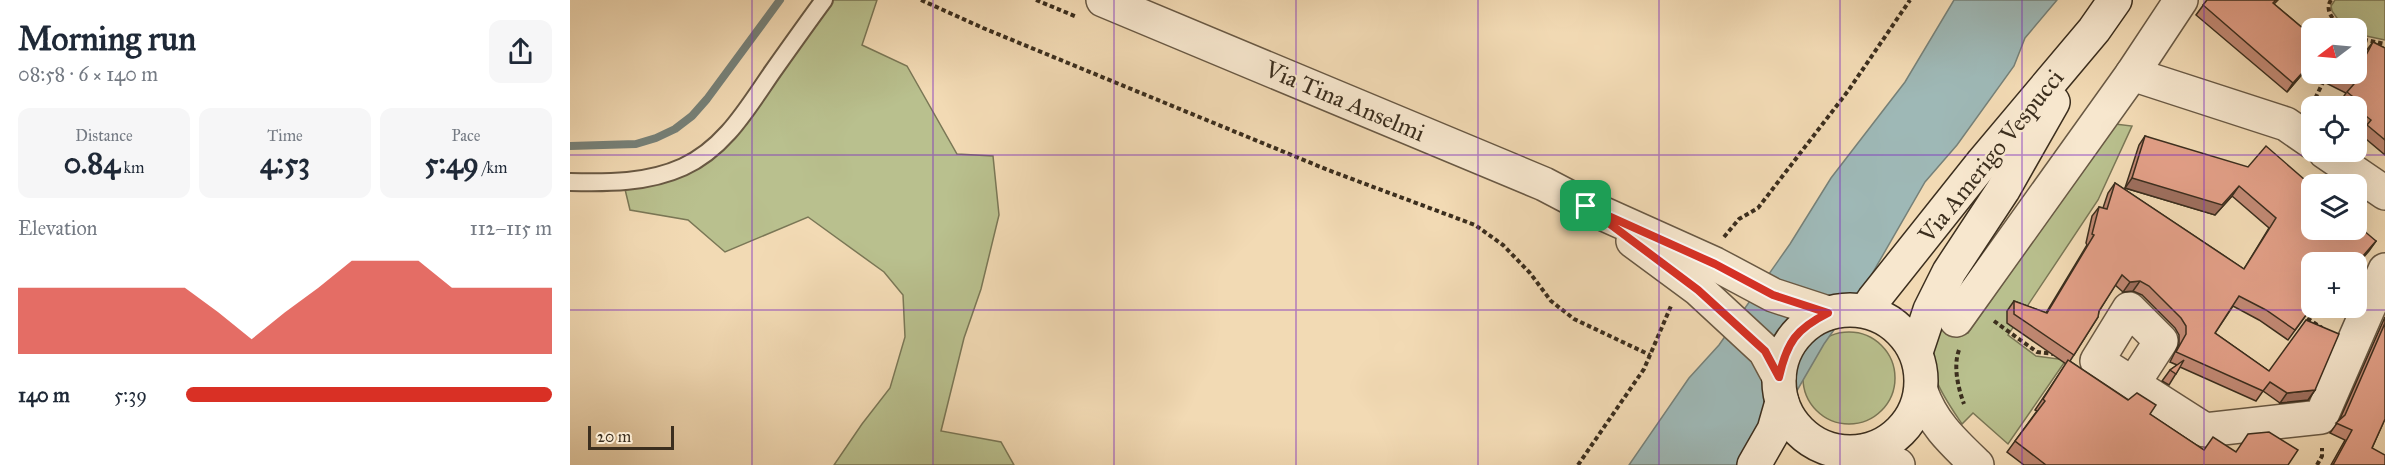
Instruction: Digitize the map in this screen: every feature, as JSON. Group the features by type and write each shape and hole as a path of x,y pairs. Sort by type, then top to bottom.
{"street":[{"name":"Via Tina Anselmi","path":"1103,0 1544,184 1586,206 1698,279"},
{"name":"Via Amerigo Vespucci","path":"1848,311 1874,298 1983,162 2094,30 2115,0"},
{"path":"1962,312 2132,74 2181,0"},
{"path":"1916,352 1930,310 1949,273 2003,190 2094,30"},
{"path":"2132,74 2286,124 2301,134"},
{"path":"2340,162 2385,193"},
{"path":"2133,384 2161,341 2129,309 2097,361 2133,384 2205,430 2321,417 2385,270"},
{"path":"1698,279 1882,317 1907,337 1916,352 1921,371 1918,405 1903,430 1879,447 1844,456"},
{"path":"1698,279 1765,351 1781,406 1800,431 1813,442 1844,456 1898,465"},
{"path":"1754,465 1781,406 1785,352 1793,338 1809,322 1848,311"},
{"path":"1921,390 1928,411 1951,440 1977,465"}],"lane":[{"path":"570,182 637,180 682,168 717,146 736,124 824,0"}],"path":[{"path":"921,0 983,28 1328,170 1475,225 1503,244 1530,273 1551,301 1574,319 1650,355"},
{"path":"1578,465 1644,369 1650,355 1698,279 1739,219 1758,208 1848,91 1910,0"},
{"path":"2331,0 2328,5 2329,14 2332,18"},
{"path":"2367,40 2385,44"},
{"path":"2293,309 2352,347"},
{"path":"1962,312 2037,352 2097,361"}],"green space":[{"path":"825,0 877,0 862,45 907,66 957,154 993,156 999,215 981,289 964,338 941,431 1001,442 1014,465 834,465 890,388 905,337 903,295 884,272 808,217 725,252 688,220 630,210 623,181 699,159"},
{"path":"2335,0 2385,0 2385,40 2367,36 2367,18 2337,18 2331,6"},
{"path":"2115,124 2132,126 2098,200 2008,335 2036,356 2066,360 2008,444 1973,413 1962,424 1943,394 1934,373 1931,350 1933,338 1950,299 1961,335 1968,333"},
{"path":"1849,332 1867,336 1882,345 1891,360 1895,378 1891,396 1882,411 1867,420 1849,424 1831,420 1816,411 1807,396 1803,378 1807,360 1816,345 1831,336"}],"water":[{"path":"1954,0 2057,0 2025,38 2014,66 1957,145 1925,182 1865,286 1824,344 1795,394 1736,465 1629,465 1689,378 1719,345 1790,244 1831,178 1905,82"}],"building":[{"path":"2207,0 2276,0 2273,3 2301,27 2301,74 2293,83 2203,5"},
{"path":"2373,42 2385,48 2385,140 2367,125 2371,120 2367,117 2367,96 2352,96 2347,92 2354,84 2367,84 2367,53"},
{"path":"2145,136 2248,167 2266,146 2301,176 2301,240 2367,240 2367,233 2376,241 2366,252 2301,252 2301,318 2304,318 2295,330 2266,310 2239,296 2215,333 2269,371 2306,320 2339,334 2315,390 2287,393 2270,382 2263,391 2176,352 2186,334 2186,326 2181,318 2149,286 2140,281 2130,282 2122,275 2074,355 2014,314 2014,301 2047,313 2094,235 2092,234 2099,207 2107,209 2115,183 2244,269 2276,218 2239,186 2222,205 2132,178"},
{"path":"2385,323 2385,419 2372,448 2385,455 2385,465 2333,465 2352,430 2336,423 2345,415"},
{"path":"2068,360 2128,400 2137,393 2156,405 2150,414 2204,450 2213,437 2236,452 2248,434 2269,432 2298,450 2288,465 2046,465 2015,441 2045,401 2043,399"},
{"path":"2184,360 2176,374 2170,370"}],"waterway":[{"path":"570,146 636,144 675,129 692,116 707,99 780,0"}],"route":[{"path":"1586,206 1682,248 1773,295 1828,313 1809,322 1793,338 1785,352 1779,377 1765,351 1698,290 1586,206"}]}
